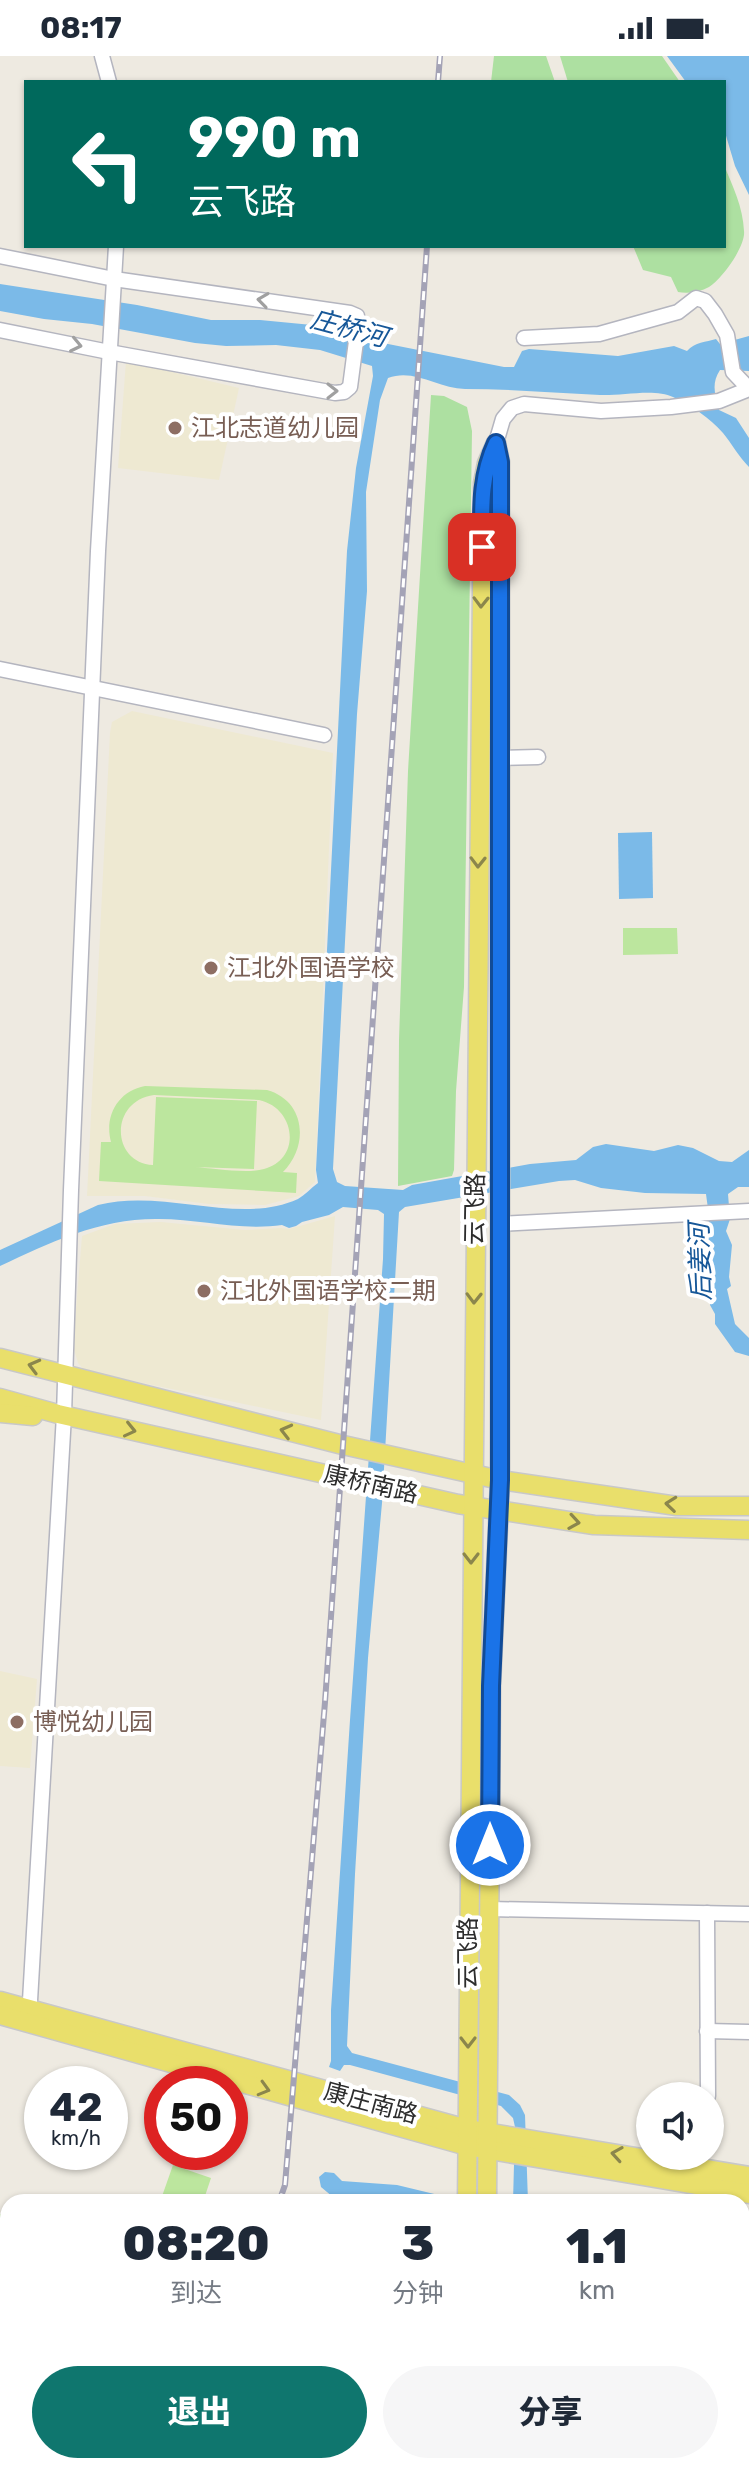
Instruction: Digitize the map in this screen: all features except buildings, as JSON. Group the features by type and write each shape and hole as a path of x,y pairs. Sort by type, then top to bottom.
{"main road":[{"name":"云飞路","path":"487,2194 491,1686 500,1510 500,462 496,443"},
{"name":"云飞路","path":"467,2194 483,483 496,443"},
{"name":"康桥南路","path":"0,1358 362,1449 500,1480"},
{"name":"康桥南路","path":"0,1398 61,1415 472,1506 594,1525 749,1530"},
{"path":"0,1413 61,1415"},
{"path":"500,1480 677,1506 749,1506"},
{"name":"康庄南路","path":"0,2001 29,2015 467,2138 521,2147 636,2156"},
{"name":"康庄南路","path":"0,2015 29,2015"},
{"path":"521,2147 749,2194"},
{"name":"康庄南路","path":"724,2167 749,2176"}],"street":[{"path":"102,56 108,80"},
{"path":"29,2015 64,1374 92,688 116,248"},
{"path":"0,256 114,279 350,313 357,316 358,326 350,387 344,392 335,393 110,348 0,330"},
{"path":"496,443 503,419 512,408 524,404 601,411 674,407 719,401 749,389 733,372 727,335 705,301 696,298 678,312 613,331 524,338"},
{"path":"0,669 324,735"},
{"path":"500,758 538,757"},
{"path":"500,1218 749,1211"},
{"path":"490,1909 749,1914"},
{"path":"707,1913 708,2082"},
{"path":"707,2031 749,2032"}],"shaded area":[{"name":"江北志道幼儿园","path":"126,361 239,388 219,480 118,468"},
{"name":"江北外国语学校","path":"132,711 333,753 315,1182 299,1196 265,1205 209,1204 145,1196 87,1196 110,733 112,722"},
{"name":"江北外国语学校二期","path":"335,1216 321,1420 85,1371 78,1363 73,1346 82,1236 115,1224 161,1222 245,1230 289,1229"},
{"name":"博悦幼儿园","path":"0,1671 37,1679 30,1768 0,1766"}],"green space":[{"path":"494,56 546,56 554,80 491,80"},
{"path":"560,56 662,56 679,80 567,80"},
{"path":"726,170 742,214 744,237 726,270 709,287 686,293 678,292 671,277 643,270 634,248 726,248"},
{"path":"431,395 444,396 467,407 472,431 464,987 454,1170 452,1176 398,1186 399,1040 408,771"},
{"path":"623,928 677,928 678,954 623,955"},
{"path":"145,1086 267,1090 280,1096 290,1104 299,1125 297,1150 283,1172 297,1173 296,1193 99,1181 101,1142 111,1142 110,1123 115,1106 127,1093","holes":["154,1095 259,1100 281,1113 290,1134 284,1155 264,1169 239,1171 193,1167 254,1169 257,1101 156,1097 153,1165 139,1162 123,1144 123,1119 129,1108 139,1100"]},
{"path":"171,2170 188,2170 211,2178 206,2194 163,2194"}],"water":[{"path":"667,56 749,56 749,195 735,166 726,136 726,80 685,80"},
{"path":"0,284 211,320 260,320 333,327 383,343 504,367 514,367 522,351 529,349 618,356 674,346 687,351 716,339 720,344 749,336 749,371 720,370 715,389 719,410 736,418 749,438 749,467 712,422 666,394 600,395 465,389 417,377 398,376 388,378 380,400 366,492 367,591 357,714 333,1169 337,1182 345,1186 403,1190 412,1185 530,1164 576,1160 593,1147 606,1144 654,1151 678,1145 693,1148 719,1161 732,1162 749,1150 749,1187 738,1187 728,1194 730,1219 726,1231 732,1245 731,1286 727,1289 735,1324 749,1338 749,1356 735,1352 715,1324 715,1314 710,1305 712,1298 703,1271 709,1221 706,1194 645,1193 601,1188 575,1180 405,1207 399,1212 382,1503 368,1658 347,2046 352,2053 509,2095 525,2115 528,2194 513,2194 515,2127 513,2118 501,2106 350,2065 344,2065 340,2071 329,2067 384,1214 378,1210 343,1207 289,1228 282,1225 251,1227 138,1220 77,1233 0,1266 0,1250 98,1205 149,1201 251,1209 298,1199 318,1183 316,1170 347,551 372,366 320,350 276,345 195,343 0,311"},
{"path":"652,832 653,898 619,899 618,833"},
{"path":"325,2172 334,2173 342,2181 397,2185 434,2194 329,2194 321,2187 319,2177"}],"railway":[{"path":"438,80 440,56"},
{"path":"282,2194 325,1702 427,248"}],"place":[{"name":"江北志道幼儿园","path":"175,428"},
{"name":"江北外国语学校","path":"211,968"},
{"name":"江北外国语学校二期","path":"204,1291"},
{"name":"博悦幼儿园","path":"17,1722"}],"route":[{"path":"482,547 483,483 496,443 500,462 500,1510 491,1686 490,1845"}],"water label":[{"name":"庄桥河","path":"349,328"},
{"name":"后姜河","path":"700,1262"}]}
